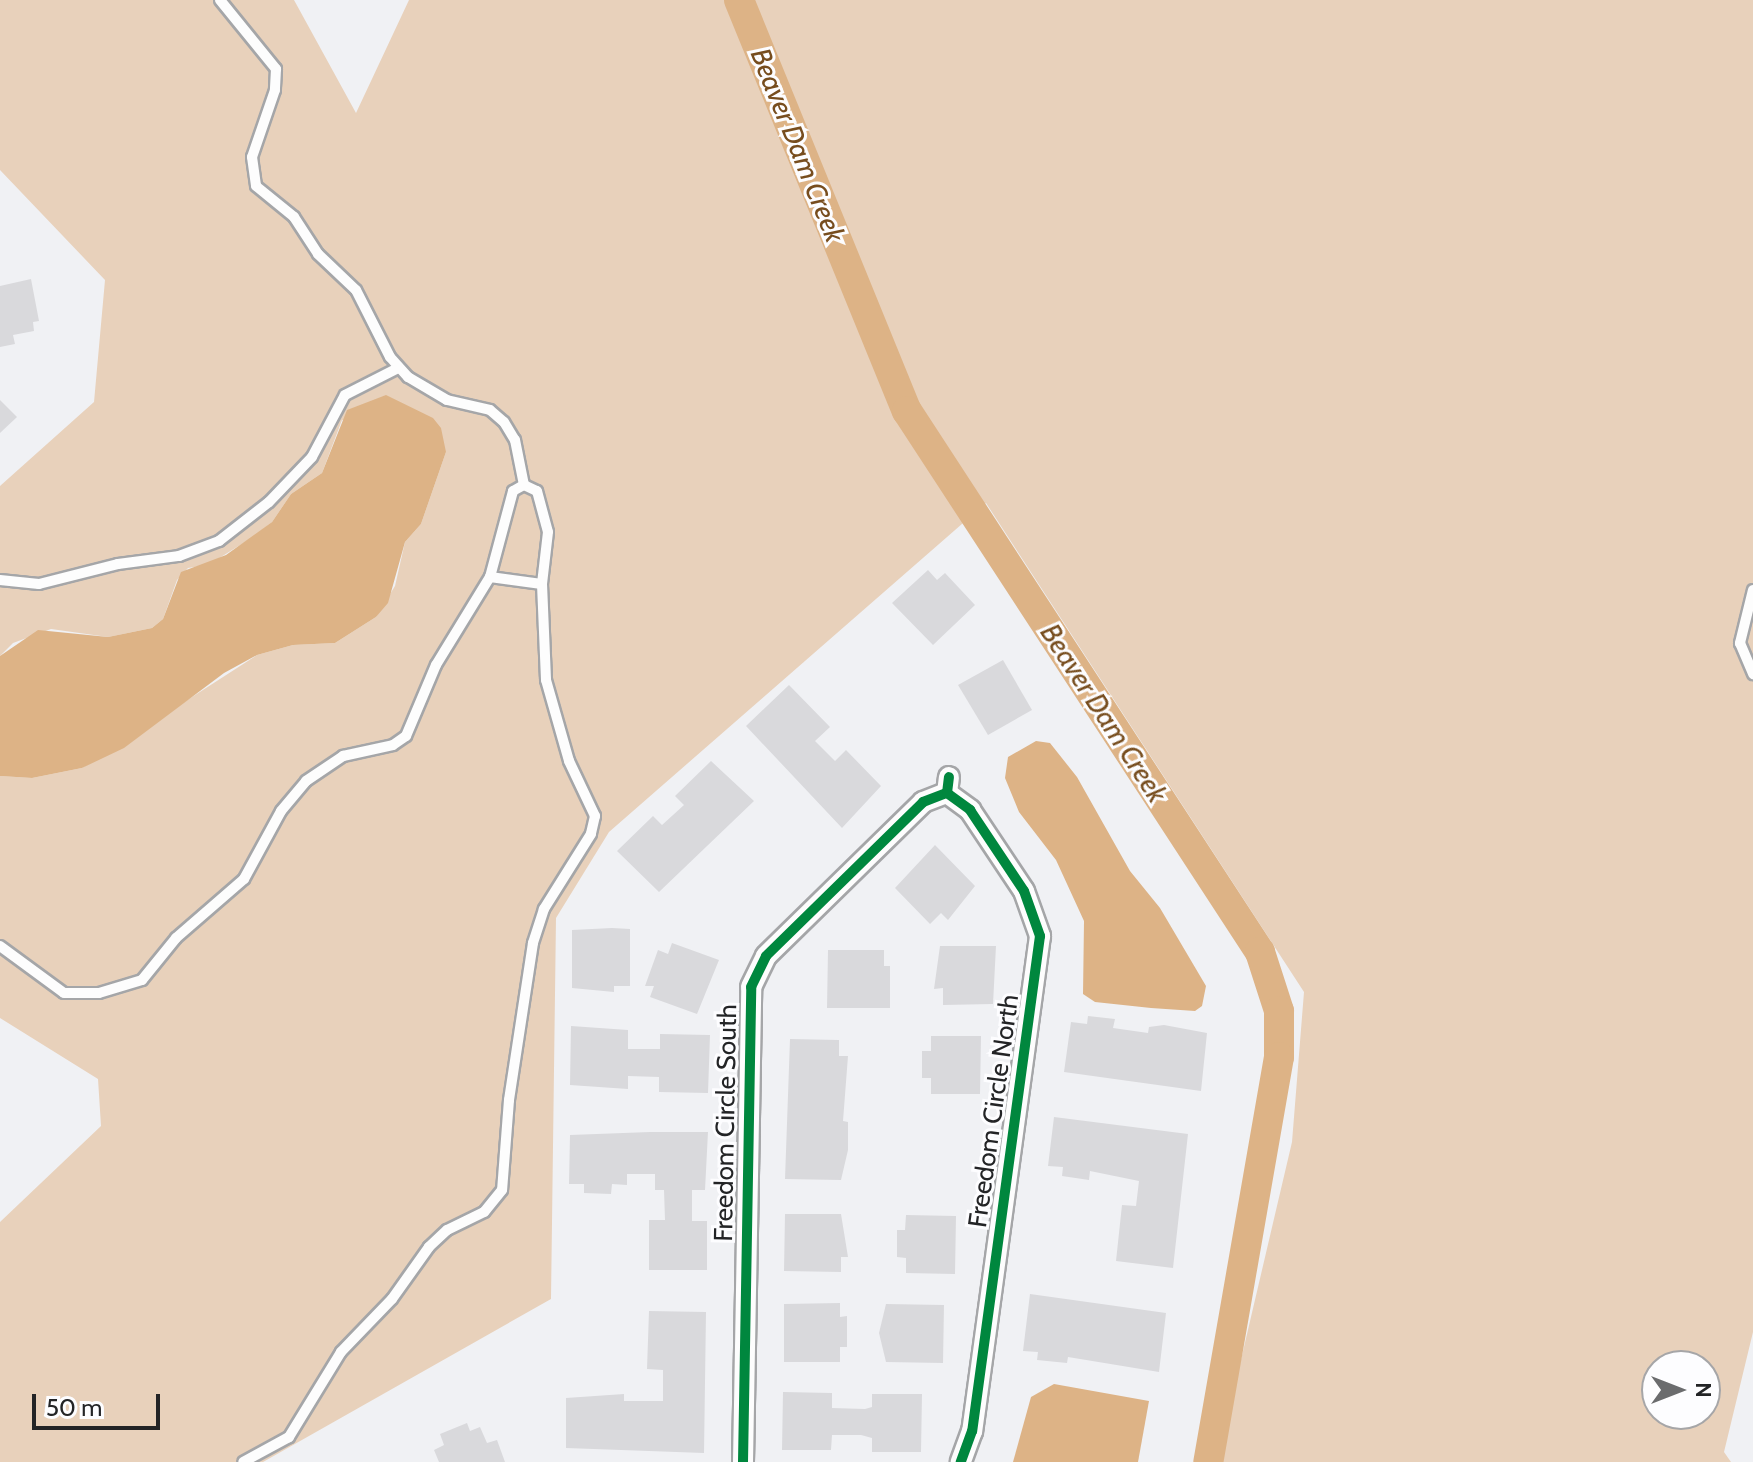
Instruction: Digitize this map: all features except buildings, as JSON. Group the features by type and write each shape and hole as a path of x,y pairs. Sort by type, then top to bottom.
{"street":[{"name":"Freedom Circle South","path":"743,1462 751,987 766,956 923,802 948,785"},
{"name":"Freedom Circle North","path":"948,785 970,810 1024,891 1040,936 972,1431 961,1462"}],"lane":[{"path":"220,0 276,69 275,90 252,157 253,180 294,217 318,254 356,290 398,368 439,397 498,415 515,440 524,485"},
{"path":"0,580 39,584 118,564 179,556 219,541 269,502 312,457 345,395 398,368"},
{"path":"0,946 64,993 99,993 142,980 176,938 244,879 281,811 306,781 343,756 384,748 406,736 436,665 490,577 509,500 516,488 524,485 537,491 547,521 542,584 546,680 569,761 595,816 591,834 544,909 533,943 509,1100 502,1190 484,1212 447,1230 429,1247 398,1292 341,1352 289,1437 243,1462"},
{"path":"490,577 542,584"},
{"path":"1753,590 1740,643 1753,674"}],"shaded area":[{"path":"0,0 294,0 356,113 409,0 1753,0 1753,1332 1724,1452 1731,1462 1217,1462 1292,1142 1304,992 986,503 609,832 556,918 551,1299 263,1462 0,1462 0,1222 101,1126 98,1079 0,1018 0,776 32,778 82,768 257,655 293,645 335,643 376,617 395,586 405,542 421,524 446,452 342,420 322,473 291,494 272,522 253,537 208,565 188,568 177,580 163,619 152,628 108,637 51,629 13,643 0,656 0,486 94,402 105,280 0,170"},
{"path":"386,395 433,418 441,428 446,452 421,524 405,542 388,603 376,617 335,643 293,645 257,655 224,673 124,748 82,768 32,778 0,776 0,656 38,630 108,637 152,628 163,619 181,572 226,555 272,522 291,494 322,473 347,410"},
{"path":"1036,741 1050,743 1077,777 1130,871 1160,908 1206,986 1202,1006 1195,1011 1095,1002 1083,994 1084,921 1056,860 1019,812 1005,778 1008,757"},
{"path":"1054,1384 1149,1401 1138,1462 1013,1462 1031,1397"}],"waterway":[{"name":"Beaver Dam Creek","path":"739,0 907,411 1260,952 1279,1011 1279,1057 1208,1462"}],"cycle path":[{"path":"743,1462 751,987 766,956 923,802 947,793 949,777"},
{"path":"947,793 970,810 1024,891 1040,936 972,1431 961,1462"}]}
